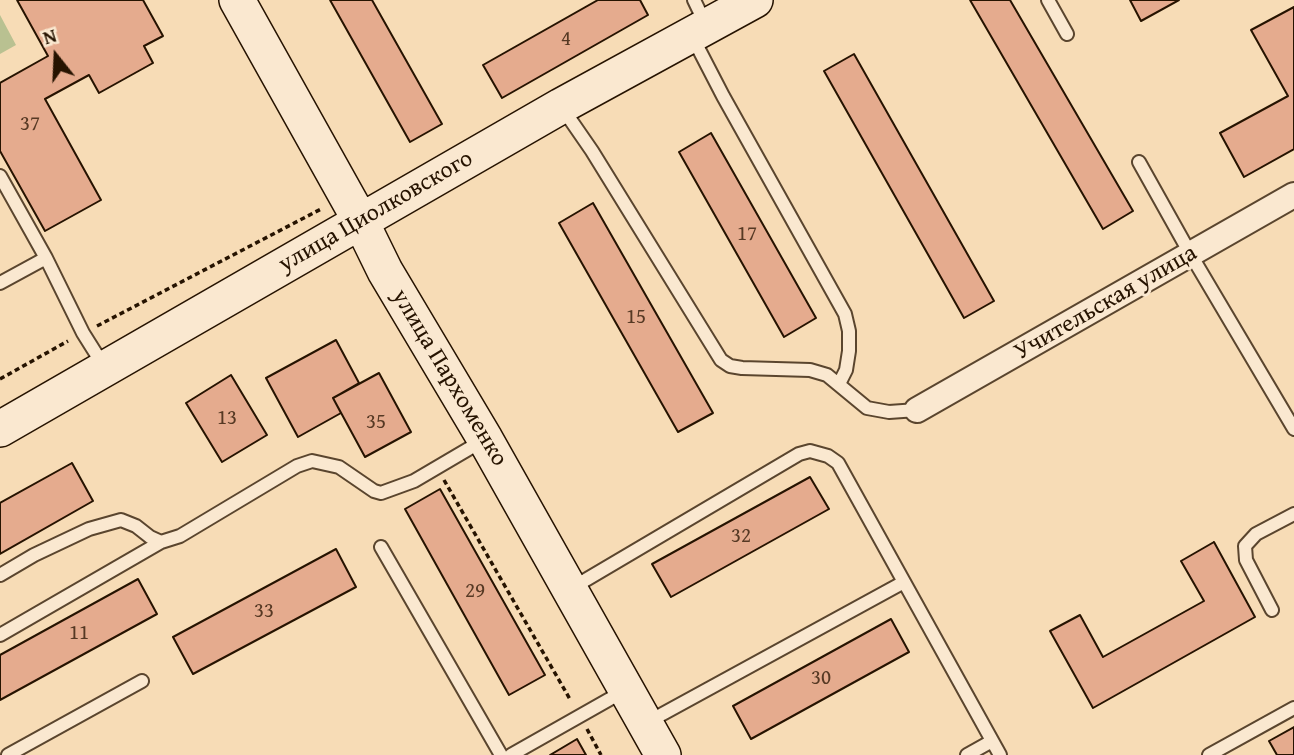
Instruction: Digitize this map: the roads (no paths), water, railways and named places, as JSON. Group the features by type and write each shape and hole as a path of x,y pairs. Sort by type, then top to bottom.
{"street":[{"name":"улица Пархоменко","path":"237,0 353,208 385,271 571,588 663,755"},
{"name":"улица Циолковского","path":"0,429 105,368 353,208 561,106 698,20 755,0"},
{"name":"Учительская улица","path":"917,410 1294,195"}],"lane":[{"path":"1048,0 1068,34"},
{"path":"698,20 730,108 845,314 849,331 849,351 846,370 839,384"},
{"path":"561,106 592,151 721,360 730,366 742,368 810,370 827,375 867,408 889,412 917,410"},
{"path":"1139,162 1294,429"},
{"path":"0,176 46,258 82,333 105,368"},
{"path":"0,283 46,258"},
{"path":"0,635 161,542 180,536 297,466 312,461 339,467 381,493 414,481 485,439"},
{"path":"571,588 799,454 810,451 828,456 838,463 1000,755"},
{"path":"1272,610 1246,560 1245,546 1256,534 1294,514"},
{"path":"0,575 34,555 89,529 121,520 161,542"},
{"path":"381,547 500,755"},
{"path":"646,723 904,582"},
{"path":"8,755 142,681"},
{"path":"512,755 627,689"},
{"path":"1209,755 1294,708"},
{"path":"967,755 992,741"}]}
